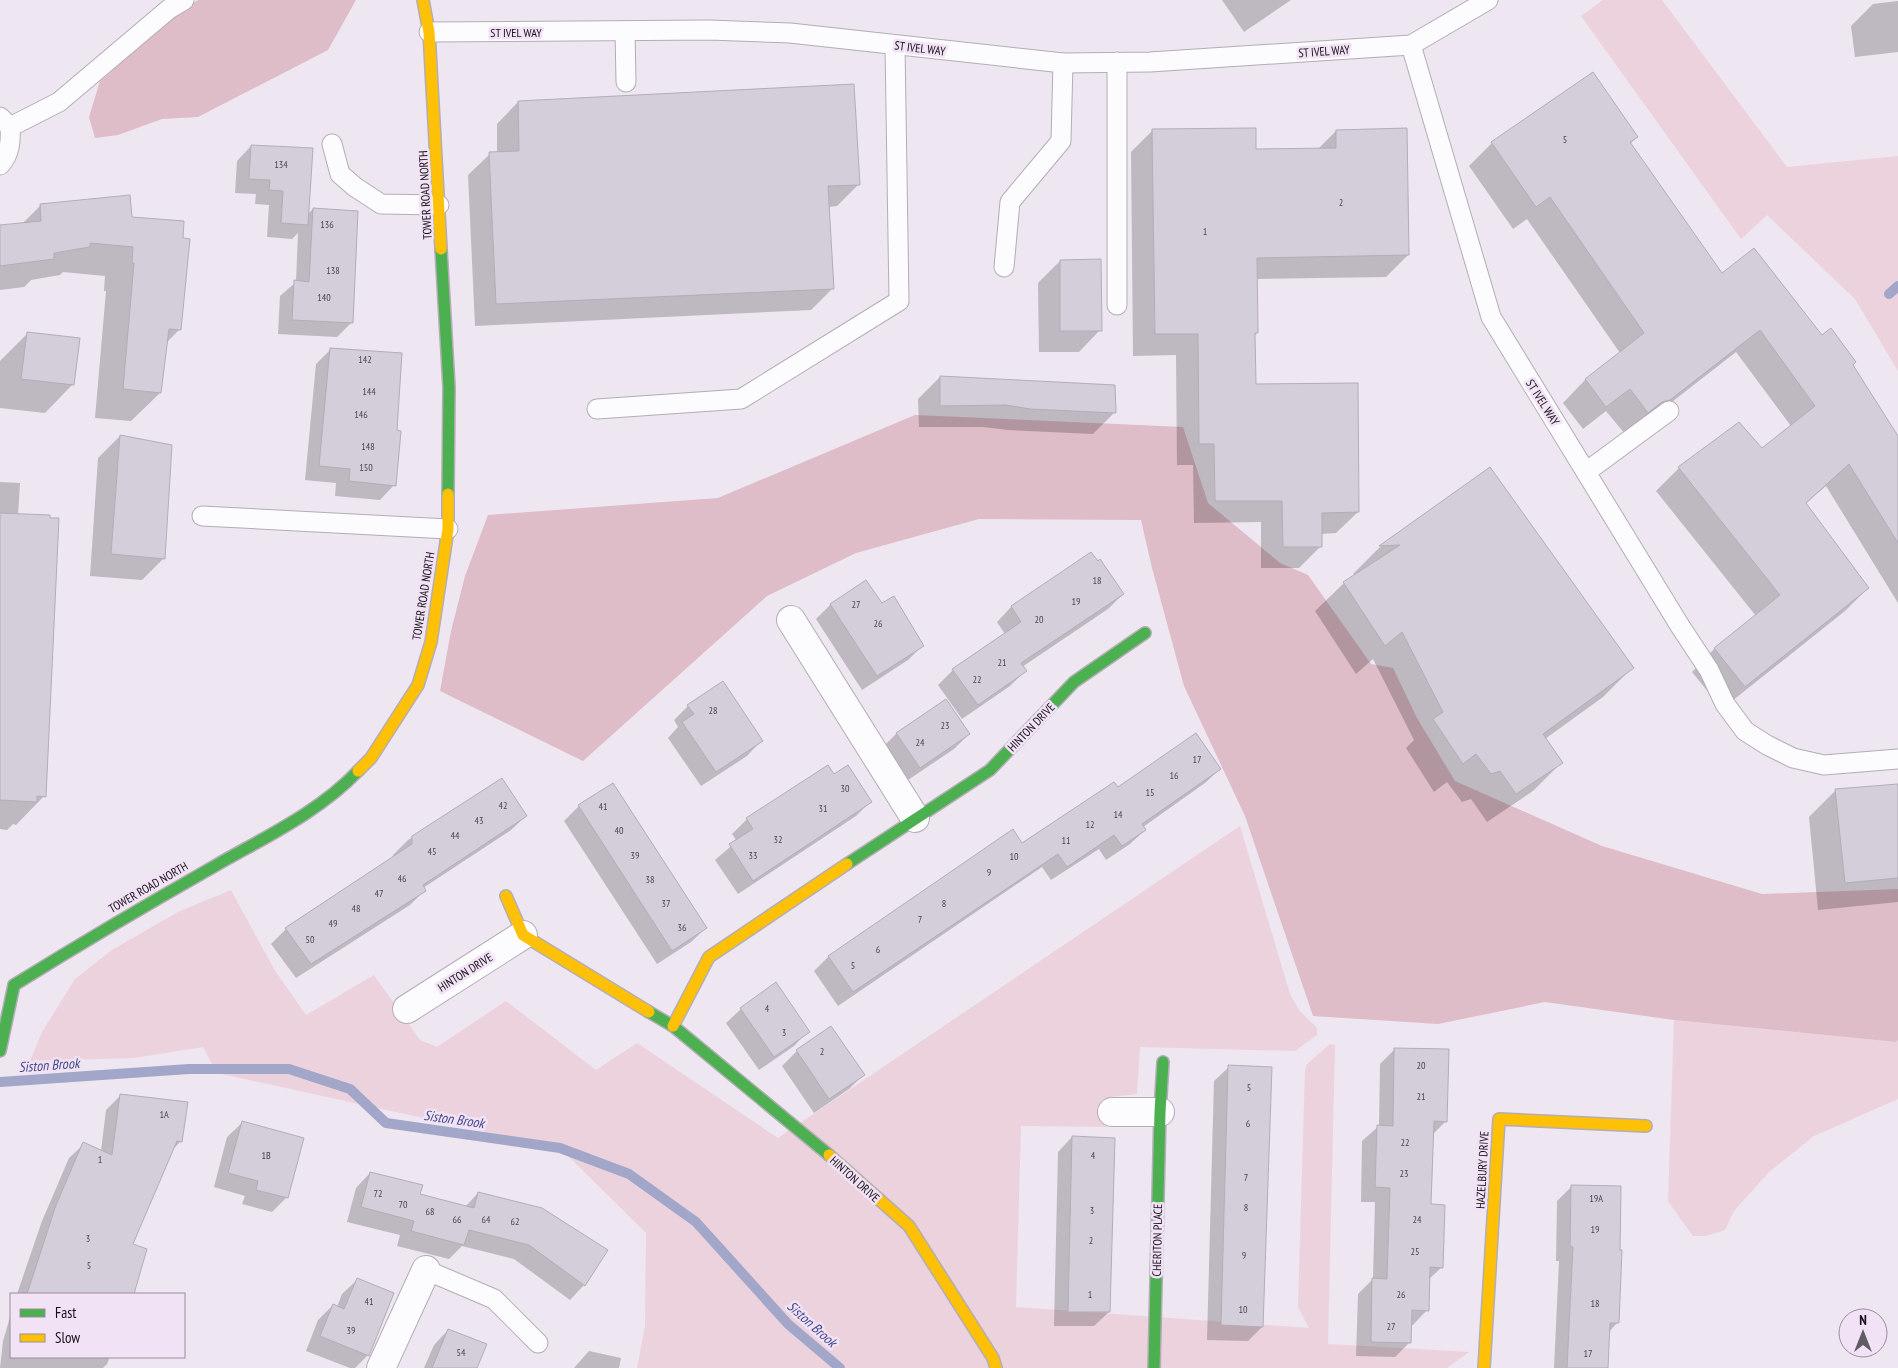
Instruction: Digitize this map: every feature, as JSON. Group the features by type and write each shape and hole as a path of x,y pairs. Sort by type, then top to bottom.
{"street":[{"name":"TOWER ROAD NORTH","path":"14,985 100,931 307,813 340,789 371,758 418,685 431,642 448,529 449,387 429,32 423,0"},
{"path":"791,620 915,818"},
{"name":"HINTON DRIVE","path":"673,1026 709,957 915,818 990,770 1074,682 1145,633"},
{"path":"506,896 523,935"},
{"name":"HINTON DRIVE","path":"407,1009 523,935 673,1026 812,1140 909,1226 993,1358 996,1368"},
{"path":"0,981 14,985 0,1050"},
{"name":"CHERITON PLACE","path":"1154,1368 1160,1112 1163,1062"},
{"path":"1112,1112 1160,1112"},
{"name":"HAZELBURY DRIVE","path":"1484,1368 1499,1120 1646,1126"},
{"path":"381,1368 426,1270"}],"lane":[{"path":"0,165 4,161 11,143 5,122 59,102 169,9 184,0"},
{"name":"ST IVEL WAY","path":"429,32 709,30 790,33 1063,63 1150,62 1411,45 1488,0"},
{"path":"626,31 626,82"},
{"path":"597,409 741,399 899,301 895,45"},
{"name":"ST IVEL WAY","path":"1411,45 1491,317 1680,626 1709,670 1725,704 1745,731 1793,758 1824,765 1898,758"},
{"path":"1117,62 1117,305"},
{"path":"1004,267 1010,202 1061,141 1063,63"},
{"path":"332,144 340,174 380,204 439,205"},
{"path":"1586,472 1669,411"},
{"path":"202,516 448,529"},
{"path":"426,1270 494,1299 538,1343"}],"shaded area":[{"path":"198,0 356,0 328,50 198,117 162,119 118,135 95,138 89,117 100,81 146,37"},
{"path":"1603,0 1662,0 1787,167 1898,156 1898,371 1855,299 1767,215 1741,239 1581,16"},
{"path":"915,415 1183,427 1208,503 1280,563 1308,575 1371,664 1393,668 1417,718 1455,781 1602,846 1762,894 1898,889 1898,1040 1896,1042 1674,1020 1545,1002 1438,1024 1313,1016 1245,816 1184,686 1141,520 979,519 856,553 767,596 583,761 440,691 451,631 465,576 488,515 718,498"},
{"path":"1240,826 1290,994 1299,1010 1317,1028 1317,1035 1295,1051 1140,1047 1137,1094 1110,1097 1109,1127 1021,1126 1016,1307 1309,1328 1298,1307 1305,1070 1307,1064 1330,1044 1335,1045 1328,1344 1469,1352 1447,1368 637,1368 645,1326 646,1233 560,1148 217,1073 203,1047 134,1058 30,1061 42,1032 75,979 112,950 178,912 231,890 274,969 306,1015 374,975 420,1040 437,1047 506,1001 596,1070 637,1043 778,1138"},
{"path":"1674,1020 1896,1042 1898,1040 1898,1099 1814,1136 1769,1172 1734,1211 1725,1230 1706,1236 1693,1236 1668,1201"}],"building":[{"path":"1593,72 1638,137 1630,142 1722,273 1754,248 1822,335 1831,328 1856,362 1853,365 1898,436 1898,543 1849,464 1806,503 1869,588 1745,687 1714,648 1780,595 1678,467 1739,422 1762,448 1815,406 1760,330 1670,400 1662,402 1648,413 1630,389 1606,407 1585,379 1644,333 1550,197 1536,207 1491,142"},
{"path":"854,84 860,185 828,186 834,289 496,304 489,152 519,151 518,101"},
{"path":"1256,128 1256,149 1336,148 1336,130 1407,128 1409,255 1257,258 1258,333 1255,333 1256,384 1358,383 1359,512 1322,513 1322,547 1283,547 1282,501 1215,501 1214,444 1199,444 1198,334 1155,334 1152,129"},
{"path":"251,145 313,148 308,225 281,223 283,191 269,190 270,180 249,179"},
{"path":"130,195 132,217 184,221 183,238 190,239 181,330 169,329 161,393 123,389 134,263 132,263 133,247 90,243 90,247 54,253 54,259 0,266 0,225 41,221 40,204"},
{"path":"313,208 358,211 353,323 292,320 294,280 309,282"},
{"path":"1101,259 1102,331 1060,331 1060,260"},
{"path":"27,332 80,338 74,385 21,379"},
{"path":"330,348 402,353 397,430 401,431 396,486 349,481 350,469 319,466"},
{"path":"940,376 1115,385 1116,413 1030,409 1006,405 940,406"},
{"path":"120,435 172,445 165,559 111,554"},
{"path":"1490,467 1634,668 1543,734 1563,763 1516,794 1500,771 1491,774 1476,754 1463,764 1433,719 1443,712 1402,632 1385,646 1343,582 1400,545 1379,546"},
{"path":"0,513 50,515 50,518 59,518 46,797 37,796 37,802 0,800"},
{"path":"1091,552 1098,561 1100,559 1124,594 1021,663 1027,671 978,705 952,669 1021,622 1011,606"},
{"path":"866,580 882,603 894,596 924,646 877,676 830,604"},
{"path":"723,681 763,741 716,772 682,722 694,714 687,705"},
{"path":"946,699 970,734 920,768 896,733"},
{"path":"1196,733 1221,769 1142,824 1146,830 1122,846 1114,835 1067,867 1058,854 853,992 828,956 1013,829 1022,843 1114,782 1118,787"},
{"path":"828,765 834,774 848,765 872,802 753,881 729,844 753,829 746,818"},
{"path":"502,778 527,816 423,885 426,891 311,964 285,928 412,844 412,836"},
{"path":"613,783 707,928 672,951 578,805"},
{"path":"1898,784 1898,878 1845,883 1835,789"},
{"path":"776,982 810,1032 774,1057 740,1008"},
{"path":"831,1026 865,1075 829,1099 796,1050"},
{"path":"1394,1048 1449,1049 1447,1122 1434,1121 1431,1204 1445,1205 1443,1268 1430,1267 1429,1311 1412,1310 1411,1343 1371,1342 1372,1278 1387,1279 1390,1188 1375,1187 1377,1125 1393,1126"},
{"path":"1228,1065 1272,1067 1263,1327 1221,1325"},
{"path":"120,1094 188,1102 182,1142 177,1141 133,1244 147,1249 134,1293 27,1293 56,1205 83,1142 112,1155"},
{"path":"242,1121 304,1138 288,1198 256,1190 258,1181 228,1173"},
{"path":"1072,1136 1115,1138 1110,1312 1068,1312"},
{"path":"370,1172 423,1185 420,1194 474,1208 478,1192 542,1208 608,1250 585,1286 529,1245 469,1230 464,1245 411,1231 414,1221 361,1207"},
{"path":"1571,1185 1621,1186 1620,1250 1622,1250 1619,1323 1610,1323 1608,1368 1567,1368 1573,1247 1570,1246"},
{"path":"357,1278 394,1293 369,1356 320,1336 333,1304 344,1309"},
{"path":"448,1329 487,1344 477,1368 432,1368"}],"waterway":[{"path":"1889,294 1898,286"},
{"name":"Siston Brook","path":"0,1082 189,1069 289,1069 350,1089 386,1123 560,1148 629,1174 696,1222 788,1324 840,1368"}],"traffic: fast":[{"path":"441,249 449,387 448,494"},
{"path":"847,864 990,770 1074,682 1145,633"},
{"path":"14,985 138,910 289,824 326,800 358,771"},
{"path":"0,1051 14,985"},
{"path":"649,1012 673,1026 829,1155"},
{"path":"1154,1368 1160,1112 1163,1062"}],"traffic: slow":[{"path":"423,0 429,32 441,249"},
{"path":"358,771 371,758 418,685 431,642 448,529 448,494"},
{"path":"673,1026 709,957 847,864"},
{"path":"506,896 523,935 649,1012"},
{"path":"1484,1368 1499,1119 1646,1126"},
{"path":"829,1155 909,1226 993,1358 996,1368"}]}
